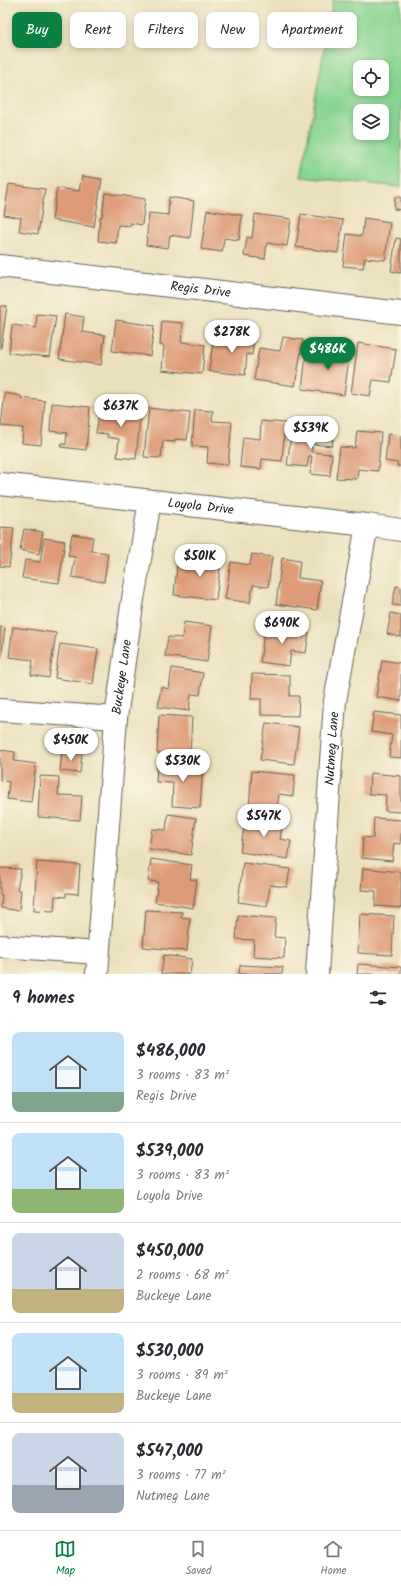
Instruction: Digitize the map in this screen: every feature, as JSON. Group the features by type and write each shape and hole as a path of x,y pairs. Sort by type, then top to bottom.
{"street":[{"name":"Regis Drive","path":"0,266 401,313"},
{"name":"Loyola Drive","path":"0,484 401,530"},
{"name":"Buckeye Lane","path":"97,963 116,718 132,605 150,502"},
{"name":"Nutmeg Lane","path":"317,974 335,701 367,525"},
{"path":"0,710 116,718"},
{"path":"0,946 97,963"}],"green space":[{"path":"333,0 401,0 401,187 301,177 324,48 357,48 357,12 331,12"}],"building":[{"path":"82,176 102,179 94,227 52,220 57,188 79,191"},
{"path":"9,184 45,189 38,234 19,231 21,218 4,215"},
{"path":"105,193 145,199 142,225 131,223 130,226 118,225 116,243 98,241 100,217 102,217"},
{"path":"169,197 194,201 190,238 170,235 168,248 146,245 149,213 168,215"},
{"path":"395,197 401,197 401,210 394,209"},
{"path":"207,210 242,215 239,240 224,238 222,252 201,249"},
{"path":"255,214 291,219 287,246 267,243 265,259 244,256 247,237 252,238"},
{"path":"301,214 343,220 338,253 296,247"},
{"path":"364,218 390,222 385,260 365,258 363,268 343,266 347,234 362,236"},
{"path":"396,238 401,239 401,273 391,271"},
{"path":"0,306 7,306 1,348 0,348"},
{"path":"37,314 56,316 50,357 9,353 12,325 36,328"},
{"path":"65,314 84,317 82,332 105,335 101,365 59,359"},
{"path":"116,320 154,326 150,356 112,351"},
{"path":"162,321 183,323 181,342 205,345 202,374 162,370 164,346 160,345"},
{"path":"232,330 255,333 252,355 247,354 245,375 209,371 213,341 230,343"},
{"path":"283,337 303,340 295,386 254,380 259,348 280,351"},
{"path":"332,341 351,344 344,395 302,389 306,355 330,359"},
{"path":"358,343 396,349 391,382 373,380 370,396 351,393"},
{"path":"5,393 21,396 21,398 45,401 41,445 22,443 23,428 1,426"},
{"path":"52,403 90,407 86,450 61,447 62,444 66,444 67,433 50,431"},
{"path":"100,406 141,409 136,459 117,457 119,439 107,437 108,434 96,433"},
{"path":"149,408 190,413 187,440 175,439 175,442 163,441 161,458 144,457"},
{"path":"195,410 213,411 212,421 232,422 228,465 207,463 208,447 192,446"},
{"path":"261,421 285,423 282,461 262,459 261,469 240,467 243,437 260,439"},
{"path":"315,426 334,428 332,446 312,444 311,452 332,454 330,476 310,474 312,456 309,456 307,467 287,465 292,429 314,431"},
{"path":"357,431 381,433 378,471 358,469 357,479 336,478 340,447 355,448"},
{"path":"388,434 401,436 401,466 397,466 398,463 385,461"},
{"path":"0,527 14,528 9,567 0,566"},
{"path":"24,529 43,532 39,554 20,550"},
{"path":"72,534 93,537 91,551 108,553 104,582 72,577 75,557 68,556"},
{"path":"44,538 65,541 59,583 22,578 25,560 40,562"},
{"path":"203,550 222,552 216,600 174,595 177,566 200,569"},
{"path":"252,554 272,557 268,587 253,585 250,603 225,599 231,562 250,565"},
{"path":"282,558 300,561 298,578 321,581 317,610 276,604"},
{"path":"396,586 401,587 401,606 392,605"},
{"path":"391,613 401,615 401,637 387,634"},
{"path":"184,622 212,626 207,662 165,656 168,637 182,638"},
{"path":"265,626 309,632 306,653 291,651 289,666 260,662"},
{"path":"0,627 5,628 1,659 0,659"},
{"path":"13,627 56,633 49,678 31,675 33,660 9,657"},
{"path":"60,644 98,649 93,684 55,678"},
{"path":"382,660 401,663 401,701 376,697"},
{"path":"172,668 203,673 200,695 191,694 189,711 158,707 161,687 169,689"},
{"path":"252,674 290,675 290,696 299,696 298,716 261,715 261,699 251,699"},
{"path":"374,712 401,715 401,758 389,757 392,735 371,732"},
{"path":"159,715 192,717 190,755 157,753"},
{"path":"266,723 299,727 294,764 260,760"},
{"path":"0,750 15,752 14,761 36,764 31,802 7,799 9,782 0,780"},
{"path":"62,751 82,754 80,773 60,771"},
{"path":"157,763 203,765 200,808 172,806 173,783 156,782"},
{"path":"252,771 295,775 293,796 279,794 277,810 249,808"},
{"path":"370,773 401,776 401,812 385,811 386,795 369,794"},
{"path":"40,776 59,777 58,795 82,796 80,820 38,817"},
{"path":"168,814 196,818 191,855 149,849 152,829 166,830"},
{"path":"246,816 283,822 280,839 291,841 288,859 240,852"},
{"path":"374,818 401,820 401,844 394,843 392,861 362,858 363,837 373,838"},
{"path":"151,859 192,865 190,879 197,880 193,908 155,902 158,882 148,881"},
{"path":"37,862 80,865 78,894 66,893 66,897 55,896 54,911 34,910"},
{"path":"243,863 290,869 287,887 270,885 267,906 238,902"},
{"path":"0,868 21,869 17,890 21,890 19,911 1,908 2,895 0,895"},
{"path":"363,868 401,872 401,908 375,906 376,891 361,890"},
{"path":"146,910 182,912 181,917 190,918 187,951 143,947"},
{"path":"360,914 394,916 392,955 358,953"},
{"path":"238,915 276,918 274,937 285,938 284,958 253,956 254,940 236,939"},
{"path":"164,955 192,959 190,974 161,974"},
{"path":"358,964 401,967 401,974 357,974"},
{"path":"240,965 283,967 282,974 239,974"}]}
